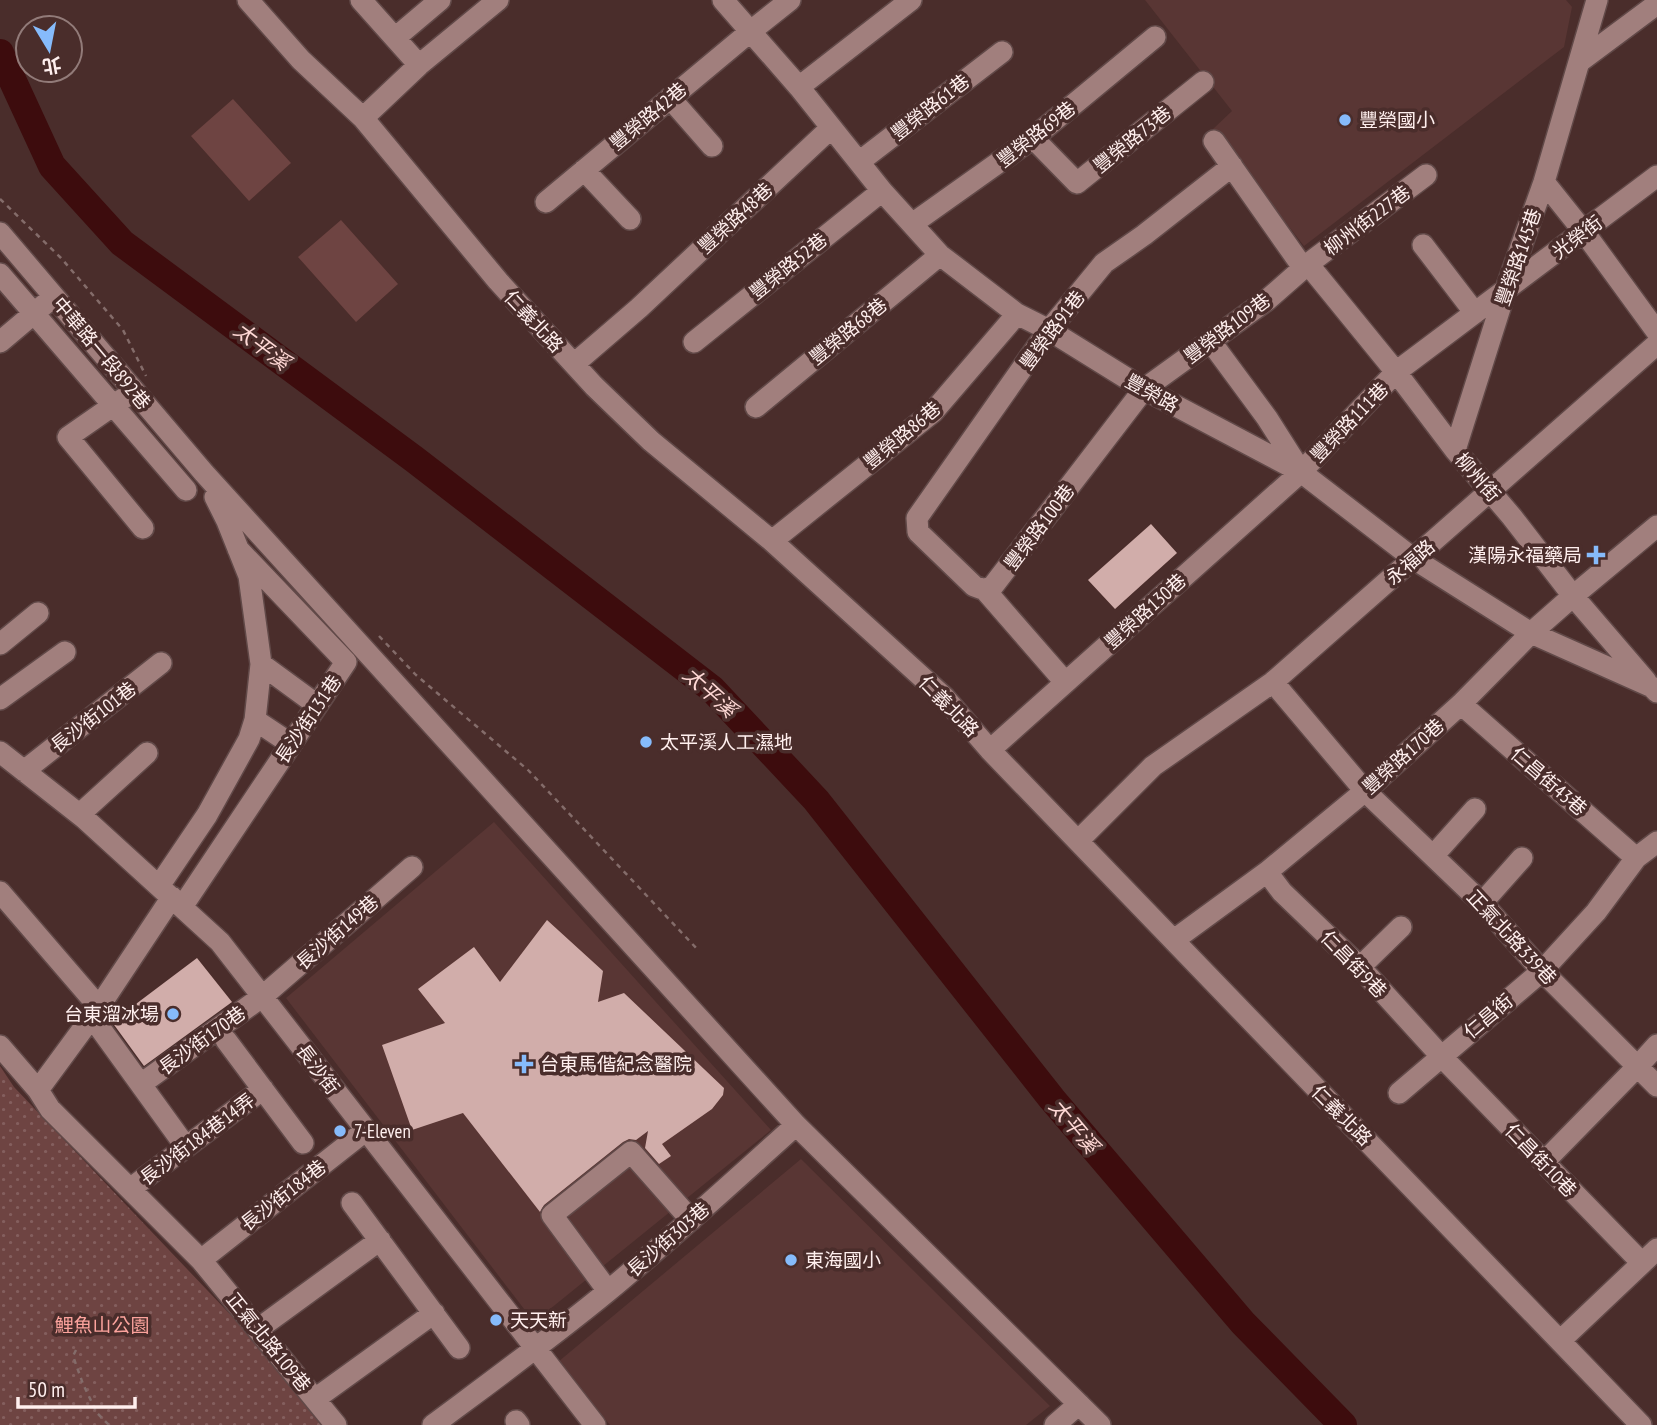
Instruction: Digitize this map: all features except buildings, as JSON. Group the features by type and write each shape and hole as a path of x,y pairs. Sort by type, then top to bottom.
{"street":[{"name":"仁義北路","path":"248,0 301,60 363,118 498,281 574,364 651,441 772,541 945,698 990,750 1641,1425"},
{"path":"361,0 419,65"},
{"path":"395,38 440,0"},
{"path":"363,118 419,65 472,8 498,0"},
{"name":"豐榮路","path":"723,0 940,256 1017,314 1049,330 1144,389 1301,472 1414,559 1531,633 1654,690"},
{"name":"豐榮路42巷","path":"546,202 790,0"},
{"path":"799,87 911,0"},
{"name":"豐榮路145巷","path":"1455,450 1506,289 1544,182 1579,62 1591,4"},
{"path":"1579,62 1657,4"},
{"name":"豐榮路69巷","path":"912,225 1033,138 1155,37"},
{"name":"豐榮路61巷","path":"859,162 1002,52"},
{"name":"豐榮路73巷","path":"1033,138 1077,183 1203,82"},
{"path":"670,98 712,146"},
{"name":"豐榮路48巷","path":"574,364 639,308 831,128"},
{"name":"柳州街","path":"1214,141 1306,267 1396,372 1573,596 1654,690"},
{"name":"豐榮路91巷","path":"985,590 974,586 918,532 917,518 1049,330 1104,263 1231,166"},
{"path":"584,170 631,219"},
{"name":"柳州街227巷","path":"1306,267 1426,175"},
{"name":"光榮街","path":"1396,372 1657,176"},
{"path":"1544,182 1657,332"},
{"name":"豐榮路52巷","path":"694,342 883,191"},
{"name":"中華路一段892巷","path":"0,233 54,296 140,384 204,473"},
{"path":"1423,245 1475,313"},
{"name":"豐榮路68巷","path":"756,407 940,256"},
{"name":"豐榮路109巷","path":"1144,389 1267,300 1306,267"},
{"path":"0,274 187,491"},
{"path":"0,342 54,296"},
{"name":"豐榮路86巷","path":"772,541 933,412 1017,314"},
{"path":"1211,342 1268,418 1301,472"},
{"name":"永福路","path":"1078,841 1153,765 1273,682 1657,344"},
{"name":"豐榮路111巷","path":"1301,472 1396,372"},
{"path":"140,384 68,437 143,528"},
{"name":"豐榮路100巷","path":"985,590 993,586 1144,389"},
{"name":"豐榮路130巷","path":"990,750 1301,472"},
{"path":"38,1090 96,1012 171,897 207,815 248,739 255,720 261,664 249,576 204,473"},
{"path":"204,473 796,1125 1100,1425"},
{"name":"豐榮路170巷","path":"1174,940 1267,872 1365,791 1461,704 1531,633 1657,526"},
{"name":"長沙街131巷","path":"171,897 291,744 346,662 238,549"},
{"path":"985,590 1065,682"},
{"path":"0,644 38,613"},
{"path":"0,699 65,652"},
{"name":"長沙街101巷","path":"24,771 161,663"},
{"path":"261,664 317,705"},
{"name":"正氣北路339巷","path":"1273,682 1365,791 1482,903 1542,971 1657,1086"},
{"name":"仁昌街43巷","path":"1461,704 1636,858"},
{"path":"255,720 291,744"},
{"name":"長沙街","path":"0,752 80,814 220,942 595,1425"},
{"path":"80,814 147,752"},
{"path":"1433,856 1475,809"},
{"name":"仁昌街","path":"1399,1093 1542,971 1596,912 1636,858 1657,842"},
{"path":"1482,903 1522,858"},
{"name":"長沙街149巷","path":"263,996 412,867"},
{"name":"仁昌街9巷","path":"1267,872 1282,892 1360,967 1441,1056"},
{"path":"0,891 96,1012 141,1084 186,1147"},
{"path":"1360,967 1401,927"},
{"name":"長沙街170巷","path":"141,1084 263,996"},
{"path":"226,1040 303,1143"},
{"path":"1544,1162 1657,1045"},
{"name":"正氣北路109巷","path":"0,1046 38,1090 50,1109 201,1260 336,1425"},
{"name":"仁昌街10巷","path":"1441,1056 1544,1162 1650,1256"},
{"name":"長沙街184巷14弄","path":"130,1189 263,1089"},
{"name":"長沙街303巷","path":"433,1425 536,1349 608,1291 796,1125"},
{"name":"長沙街184巷","path":"201,1260 365,1131"},
{"path":"608,1291 552,1215 631,1152 691,1220"},
{"path":"352,1203 459,1348"},
{"path":"258,1329 380,1240"},
{"path":"1560,1341 1650,1256"},
{"path":"315,1399 434,1313"},
{"path":"1055,1425 1079,1404"}],"path":[{"path":"0,199 61,258 123,330 140,384"},
{"path":"377,634 416,675 528,770 699,951"},
{"path":"76,1350 73,1356 83,1384 97,1413 109,1425"}],"shaded area":[{"name":"豐榮國小","path":"1145,0 1566,0 1572,7 1564,47 1304,246 1213,129 1232,111"},
{"name":"台東馬偕紀念醫院","path":"494,822 771,1130 534,1322 286,998"},
{"name":"東海國小","path":"801,1159 1050,1406 1026,1425 610,1425 558,1362"}],"green space":[{"path":"233,99 291,163 249,201 191,136"},
{"path":"341,220 398,284 356,322 298,257"},
{"name":"鯉魚山公園","path":"0,1066 14,1087 265,1351 325,1425 0,1425"}],"waterway":[{"name":"太平溪","path":"0,53 52,166 122,243 414,459 712,689 816,800 1052,1099 1243,1323 1343,1425"}],"place":[{"name":"豐榮國小","path":"1345,120"},
{"name":"漢陽永福藥局","path":"1596,555"},
{"name":"太平溪人工濕地","path":"646,742"},
{"name":"台東溜冰場","path":"173,1014"},
{"name":"台東馬偕紀念醫院","path":"524,1064"},
{"name":"7-Eleven","path":"340,1131"},
{"name":"東海國小","path":"791,1260"},
{"name":"天天新","path":"496,1320"}]}
